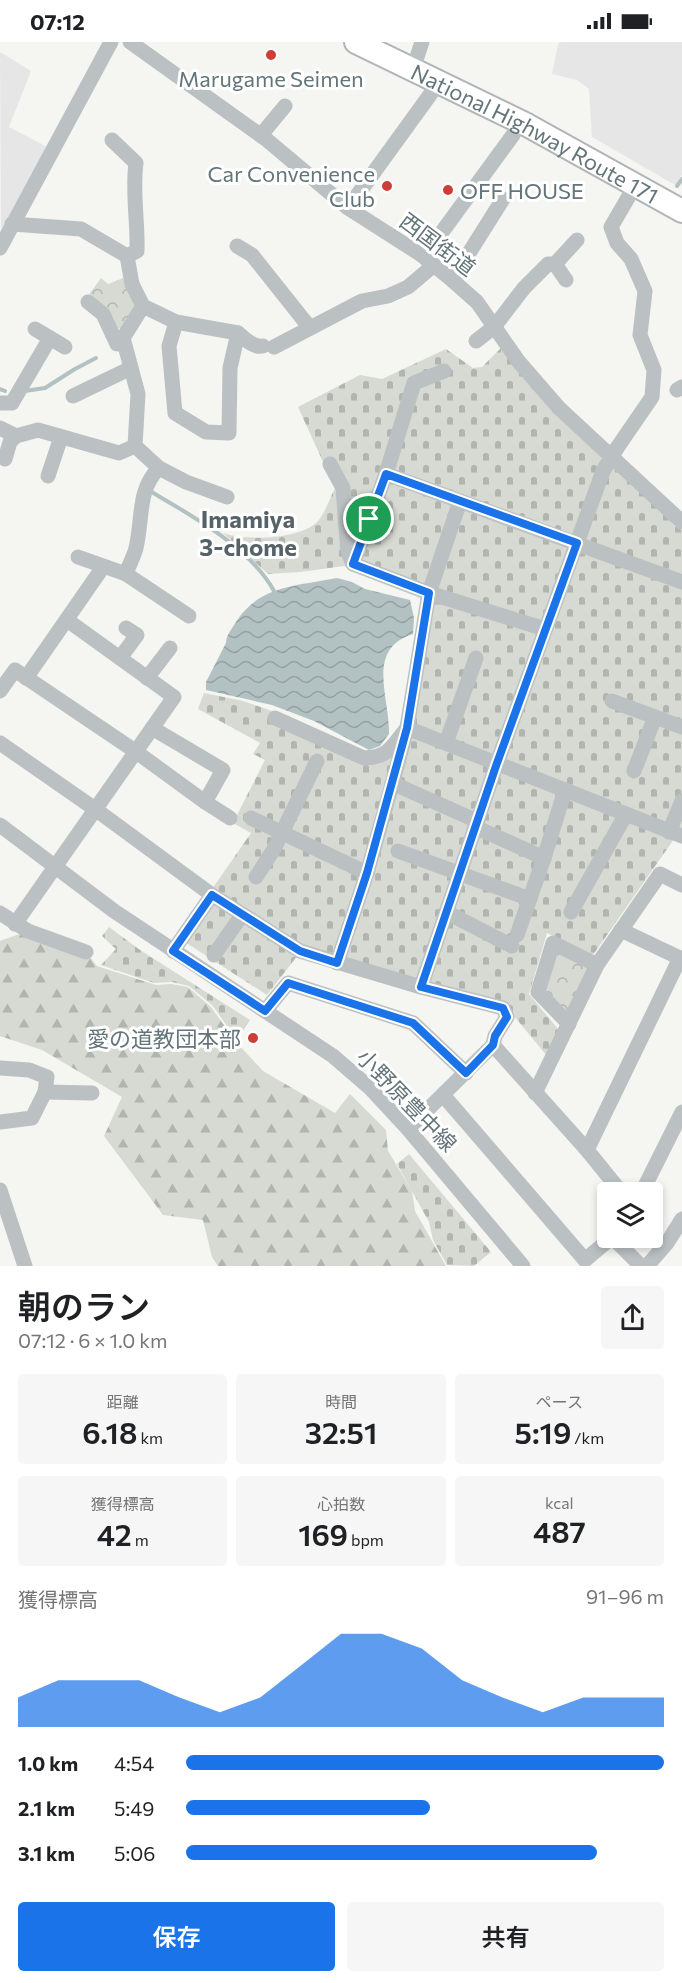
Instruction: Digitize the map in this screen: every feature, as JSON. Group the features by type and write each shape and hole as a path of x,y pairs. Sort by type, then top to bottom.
{"highway":[{"name":"National Highway Route 171","path":"356,42 527,125 682,211"}],"street":[{"path":"0,248 111,42"},
{"name":"西国街道","path":"130,42 261,135 348,208 420,254 452,280 477,302 519,362 559,408 682,522"},
{"path":"413,69 422,42"},
{"path":"348,208 440,81"},
{"path":"261,135 285,106"},
{"path":"420,254 442,231 513,135"},
{"path":"112,140 136,163 133,180 138,226 137,251 127,256"},
{"path":"421,987 497,763 603,471 652,397 654,370 640,334 645,291 631,259 616,243 611,227 636,184"},
{"path":"452,280 503,200"},
{"path":"12,224 81,230 127,256"},
{"path":"476,341 494,327 524,288 548,264 555,264 577,240"},
{"path":"237,246 252,255 310,328"},
{"path":"127,256 132,284 143,306 176,322 238,333 258,347 268,347 362,301 388,296 408,287 434,265"},
{"path":"555,264 566,280"},
{"path":"88,303 103,314 117,344 143,306"},
{"path":"176,322 169,346 175,413 206,432 229,433 230,368 238,333"},
{"path":"35,329 65,347"},
{"path":"0,403 12,403 50,338"},
{"path":"123,338 138,394 135,446"},
{"path":"73,396 131,368"},
{"path":"353,564 386,474 414,383 444,371"},
{"path":"0,428 16,436"},
{"path":"5,459 10,442 16,436 38,430 119,453 135,446"},
{"path":"48,476 61,436"},
{"path":"135,446 159,468 186,482 227,497"},
{"path":"330,464 343,488 348,552 353,564 429,593 545,629"},
{"path":"126,574 136,547 144,491 148,479 159,468"},
{"path":"386,474 682,582"},
{"path":"337,963 367,873 407,728 429,593 460,501"},
{"path":"78,558 126,574 189,615"},
{"path":"26,678 103,567"},
{"path":"15,924 174,697 67,620"},
{"path":"120,658 137,635 126,628"},
{"path":"147,678 170,648"},
{"path":"446,743 476,658"},
{"path":"0,691 15,670 230,818"},
{"path":"612,701 682,727"},
{"path":"634,771 655,717"},
{"path":"275,718 364,758 379,758 388,751 407,728"},
{"path":"152,728 223,770 205,802"},
{"path":"407,728 676,834 682,801"},
{"path":"0,743 212,895 300,951 421,987 503,1008 507,1017 495,1036 493,1045 408,1129"},
{"path":"256,877 282,833 317,761"},
{"path":"392,783 544,858"},
{"path":"446,912 515,941 565,790"},
{"path":"571,912 626,814"},
{"path":"251,818 367,873"},
{"name":"小野原豊中線","path":"0,825 114,911 333,1056 369,1087 408,1129 523,1266"},
{"path":"398,851 530,899"},
{"path":"535,1093 597,965 660,874 682,885"},
{"path":"173,951 212,895"},
{"path":"0,913 28,931 86,952"},
{"path":"214,955 242,915"},
{"path":"587,1150 681,959 621,930"},
{"path":"569,1024 538,992 553,943 597,965"},
{"path":"265,1011 288,983 413,1023 466,1073"},
{"path":"493,1045 613,1182"},
{"path":"0,1068 29,1070 47,1077 45,1092 32,1118 0,1122"},
{"path":"45,1092 92,1093"},
{"path":"443,1095 585,1260 600,1248"},
{"path":"647,1182 682,1112"},
{"path":"0,1190 20,1265"},
{"path":"647,1266 667,1243 682,1219"},
{"path":"622,1248 641,1266"}],"shaded area":[{"path":"561,42 682,42 682,175 675,185 592,137 589,89 577,80 552,74 558,44"},
{"path":"0,52 31,71 9,127 47,147 1,230"}],"green space":[{"path":"101,278 108,284 123,278 135,306 122,328 116,329 88,296"},
{"path":"503,346 676,527 682,530 682,842 674,839 593,955 547,933 529,994 558,1029 547,1056 514,1016 298,955 267,995 185,942 212,889 251,833 233,823 265,760 253,754 260,743 198,709 204,693 243,701 272,711 367,755 386,746 401,724 421,600 416,592 344,566 268,574 223,533 258,538 286,535 310,527 323,514 335,488 323,467 324,464 298,407 360,375 382,379 446,349 473,368 482,367"},
{"path":"109,927 140,950 250,1020 237,1040 213,1006 189,986 172,982 154,983 101,965 116,949 102,936"},
{"path":"28,931 86,952 97,966 156,985 171,984 188,987 211,1007 236,1042 263,1071 335,1113 350,1094 386,1130 388,1151 412,1191 415,1211 446,1266 218,1266 212,1257 203,1220 163,1215 104,1136 122,1097 42,1050 0,1036 0,941"},
{"path":"559,952 587,967 588,973 570,1008 565,1013 548,993 547,988 556,955"},
{"path":"409,1154 491,1252 474,1266 447,1265 433,1240 429,1222 397,1164"}],"water":[{"path":"337,578 365,589 410,600 414,618 413,634 398,641 389,651 385,662 383,676 389,734 380,746 369,750 314,721 272,705 206,690 206,682 226,643 229,632 245,610 268,594 281,589"}],"waterway":[{"path":"677,186 682,179"},
{"path":"25,391 45,388 96,358"},
{"path":"0,389 5,391"},
{"path":"150,491 219,534 250,560 264,575 274,591"}],"place":[{"name":"Marugame Seimen","path":"271,55"},
{"name":"Car Convenience Club","path":"387,186"},
{"name":"OFF HOUSE","path":"448,190"},
{"name":"愛の道教団本部","path":"253,1038"}],"district":[{"name":"Imamiya 3-chome","path":"248,532"}],"route":[{"path":"386,474 577,543 497,763 421,987 503,1008 507,1017 495,1036 493,1045 466,1073 413,1023 288,983 265,1011 173,951 212,895 300,951 337,963 367,873 407,728 429,593 353,564 369,519 386,474"}]}
